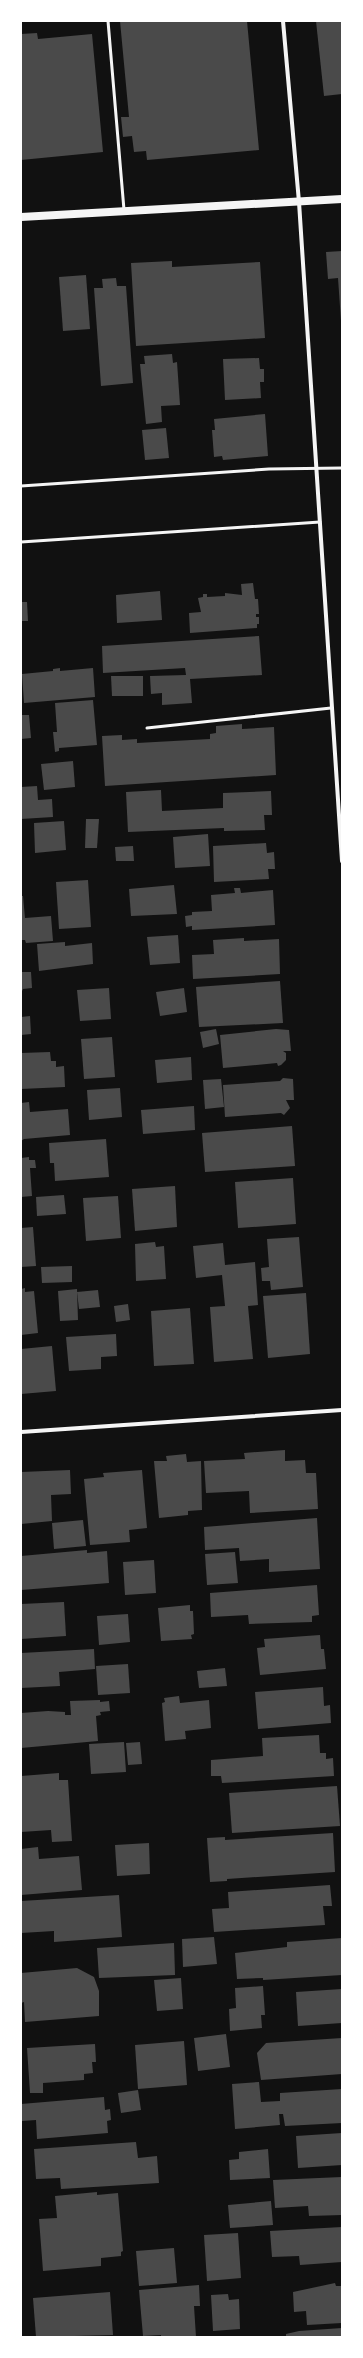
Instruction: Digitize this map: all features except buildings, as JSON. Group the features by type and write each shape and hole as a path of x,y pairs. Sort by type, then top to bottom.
{"main road":[{"path":"21,217 124,210 299,202 342,198"}],"street":[{"path":"283,21 299,202 342,861"},
{"path":"21,1432 342,1410"}],"lane":[{"path":"108,21 124,210"},
{"path":"21,486 269,469 342,468"},
{"path":"21,542 320,522"},
{"path":"147,728 331,708"}]}
